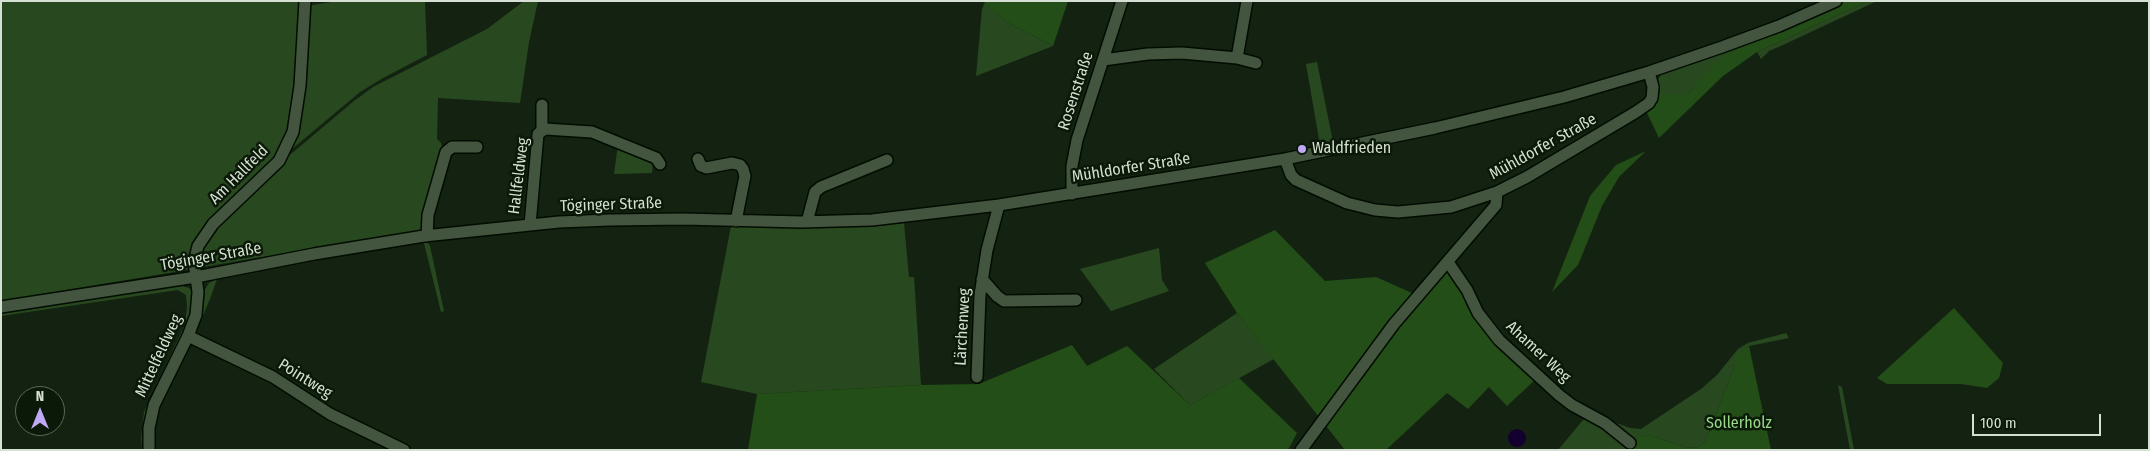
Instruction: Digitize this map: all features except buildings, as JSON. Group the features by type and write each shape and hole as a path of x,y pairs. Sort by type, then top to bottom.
{"street":[{"name":"Am Hallfeld","path":"196,277 195,253 202,238 213,224 279,161 290,140 295,123 300,86 304,1"},
{"name":"Rosenstraße","path":"1072,194 1072,166 1077,140 1122,1"},
{"path":"1238,58 1247,1"},
{"name":"Mühldorfer Straße","path":"981,207 1285,159 1496,114 1649,72 1779,26 1836,1"},
{"path":"1103,60 1172,53 1200,53 1238,58 1256,63"},
{"name":"Mühldorfer Straße","path":"1285,159 1291,175 1296,180 1327,195 1375,210 1398,212 1451,207 1497,192 1590,140 1649,103 1653,94 1649,72"},
{"name":"Hallfeldweg","path":"542,105 542,131"},
{"name":"Hallfeldweg","path":"530,225 538,134 546,129 592,132 656,158 660,164"},
{"path":"427,236 428,215 446,152 452,146 478,146"},
{"path":"698,159 701,166 706,168 737,163 743,169 745,176 736,221"},
{"path":"807,222 815,192 822,187 887,160"},
{"path":"1301,450 1394,324 1496,204 1497,192"},
{"name":"Lärchenweg","path":"977,377 978,313 982,279 999,205"},
{"name":"Töginger Straße","path":"1,307 196,277 323,252 427,236 530,225 645,219 807,222 872,220 981,207"},
{"name":"Ahamer Weg","path":"1448,262 1467,290 1478,313 1499,340 1566,400 1605,423 1630,443"},
{"name":"Mittelfeldweg","path":"150,450 151,412 188,336 198,305 196,277"},
{"name":"Lärchenweg","path":"982,279 996,296 1004,301 1076,300"},
{"name":"Pointweg","path":"188,336 273,377 330,414 404,450"}],"green space":[{"path":"1,1 302,1 293,123 279,155 216,217 192,269 1,301"},
{"path":"338,1 425,1 427,55 360,92 286,154 306,6"},
{"path":"524,1 538,1 529,42 520,103 438,98 437,139 441,143 443,151 423,230 197,268 202,243 272,170 354,101 373,87 487,29"},
{"path":"983,1 1068,1 1053,46 1007,22"},
{"path":"1845,1 1868,1 1757,52 1723,76 1659,138 1646,111 1659,94 1688,94 1716,62 1750,42"},
{"path":"1868,1 1877,1 1769,51 1761,59 1757,52"},
{"path":"985,2 1007,22 1053,46 976,76 982,9"},
{"path":"1750,42 1699,82 1688,94 1659,94 1657,81 1662,73"},
{"path":"1317,62 1333,142 1320,145 1306,64"},
{"path":"618,145 653,160 652,173 614,174"},
{"path":"1646,151 1619,177 1602,206 1578,265 1552,292 1590,196 1616,165"},
{"path":"904,223 909,277 914,277 921,385 757,394 701,382 731,226 832,228"},
{"path":"1275,230 1325,281 1376,277 1421,297 1443,272 1451,272 1474,310 1537,378 1507,406 1489,387 1468,409 1447,393 1386,450 1345,450 1237,313 1205,263"},
{"path":"424,243 428,243 430,246 444,311 441,312"},
{"path":"1159,248 1162,280 1169,291 1111,311 1080,269"},
{"path":"217,279 195,334 204,291 209,283"},
{"path":"179,285 189,288 193,292 194,304 184,333 156,392 146,450 142,450 141,438 144,412 185,324 186,295 178,290 1,316 1,312"},
{"path":"1954,308 2003,363 1999,378 1987,388 1961,384 1887,384 1877,378"},
{"path":"1237,313 1274,359 1190,405 1154,369"},
{"path":"1786,333 1789,338 1749,346 1736,356 1735,365 1705,442 1698,447 1688,448 1648,435 1633,443 1598,416 1630,428 1641,429 1701,389 1717,375 1738,349 1748,343"},
{"path":"1072,345 1087,366 1127,346 1190,405 1239,378 1297,433 1288,450 748,450 757,394 921,385 979,384"},
{"name":"Sollerholz","path":"1749,346 1771,450 1627,450 1639,437 1648,435 1688,448 1698,447 1705,442 1735,365 1735,356"},
{"path":"1838,385 1842,387 1854,450 1850,450"},
{"path":"1588,414 1631,445 1627,450 1558,450"}],"shaded area":[{"path":"1513,429 1521,429 1526,434 1524,445 1513,447 1508,442 1508,434"}],"place":[{"name":"Waldfrieden","path":"1302,149"}]}
